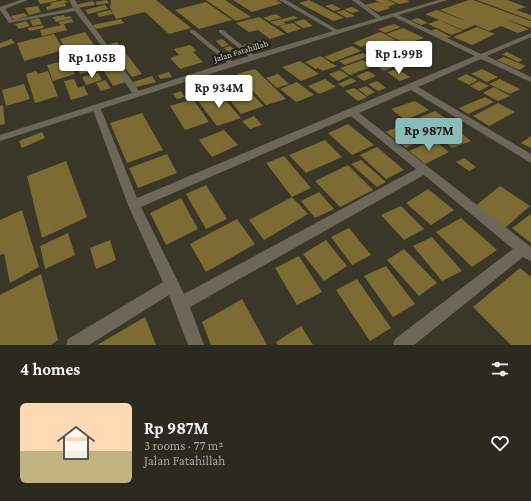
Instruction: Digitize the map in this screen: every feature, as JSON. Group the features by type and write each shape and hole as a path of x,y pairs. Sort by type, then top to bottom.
{"street":[{"path":"25,0 2,8 11,22 77,9"},
{"path":"72,0 137,94"},
{"path":"282,0 338,32"},
{"path":"355,0 381,20"},
{"name":"Jalan Fatahillah","path":"0,138 253,57 381,20 440,0"},
{"path":"394,15 531,80"},
{"path":"134,205 531,35"},
{"path":"412,87 531,158"},
{"path":"96,107 134,205 171,286 181,304 196,345"},
{"path":"352,112 527,252 402,345"},
{"path":"181,304 424,170"},
{"path":"74,345 171,286"}],"lane":[{"path":"192,31 232,64"},
{"path":"221,31 253,57"}],"building":[{"path":"38,0 56,0 57,1 40,4"},
{"path":"64,0 69,2 58,4 65,3 66,6 47,10 46,7 52,5 50,3"},
{"path":"107,0 109,3 97,5 95,2"},
{"path":"111,0 156,0 191,28 169,34 145,12 116,19 110,7"},
{"path":"206,0 225,0 251,17 236,21"},
{"path":"233,0 276,0 282,3 252,12"},
{"path":"309,0 344,18 333,21 299,3"},
{"path":"375,0 388,0 396,4 387,7 391,8 378,12 365,5 377,2 383,5"},
{"path":"390,0 407,0 410,2 399,4"},
{"path":"473,0 531,21 531,28 507,20 529,29 518,33 501,26 489,31 475,25 463,30 425,14 437,10 468,22 440,10"},
{"path":"477,0 507,0 526,7 516,10 531,15 531,20"},
{"path":"93,1 95,5 77,8 75,5"},
{"path":"206,2 232,20 199,29 175,10"},
{"path":"332,4 341,9 334,11 325,6"},
{"path":"105,5 108,9 88,14 85,10"},
{"path":"38,6 41,12 29,15 25,8"},
{"path":"352,7 360,11 352,13 344,9"},
{"path":"110,10 113,14 99,17 97,13"},
{"path":"344,10 355,16 347,18 336,12"},
{"path":"24,13 28,16 14,20 11,16"},
{"path":"276,14 282,18 269,21 263,18"},
{"path":"64,15 65,17 70,16 72,18 56,22 54,19 61,17 53,19 53,17"},
{"path":"294,16 298,18 284,22 286,24 277,26 270,22"},
{"path":"259,17 285,34 270,39 258,30 249,32 236,23"},
{"path":"39,18 42,24 33,26 30,20"},
{"path":"418,18 428,23 421,25 411,20"},
{"path":"71,19 74,22 64,24 67,30 42,36 40,30 61,25 58,22"},
{"path":"121,19 124,23 96,29 93,25"},
{"path":"304,19 313,26 303,28 294,22"},
{"path":"439,20 463,31 451,35 428,24"},
{"path":"26,21 30,26 19,29 15,24"},
{"path":"293,23 301,29 287,33 279,26"},
{"path":"394,24 401,27 385,33 378,29"},
{"path":"43,25 44,28 29,31 28,28"},
{"path":"477,27 495,34 472,45 453,37"},
{"path":"403,28 424,38 406,44 386,34"},
{"path":"436,29 451,37 445,38 430,31"},
{"path":"85,32 109,66 80,74 60,39"},
{"path":"380,32 396,40 383,45 371,39 376,42 361,47 353,43"},
{"path":"54,34 64,50 24,61 17,43"},
{"path":"11,39 15,43 0,48 0,43"},
{"path":"222,39 229,45 222,47 216,41"},
{"path":"265,39 268,42 246,48 243,45"},
{"path":"117,42 142,74 132,77 107,45"},
{"path":"401,42 414,49 398,55 384,48"},
{"path":"190,45 197,51 193,52 203,62 180,69 170,58 179,55 174,49"},
{"path":"372,45 383,52 387,50 401,59 395,61 389,58 383,60 364,48"},
{"path":"230,46 237,51 230,53 224,48"},
{"path":"352,46 361,51 333,62 324,57"},
{"path":"507,52 523,60 518,62 502,54"},
{"path":"363,53 369,56 345,65 339,61"},
{"path":"321,56 337,66 323,71 318,68 316,69 305,62"},
{"path":"376,57 393,67 384,71 367,60"},
{"path":"504,57 526,66 519,70 497,60"},
{"path":"67,60 75,74 53,81 47,65"},
{"path":"363,60 373,66 350,75 340,68"},
{"path":"300,61 319,74 301,81 282,67"},
{"path":"115,67 126,82 113,86 104,71"},
{"path":"255,69 286,99 266,105 237,74"},
{"path":"397,69 410,77 400,81 387,72"},
{"path":"482,69 498,77 487,82 471,74"},
{"path":"340,70 349,76 338,81 329,74"},
{"path":"36,71 38,74 48,71 58,96 35,103 26,74"},
{"path":"368,71 376,76 364,81 356,76"},
{"path":"169,72 172,77 160,79 158,75"},
{"path":"98,73 102,80 86,85 82,77"},
{"path":"278,74 289,84 277,88 266,78"},
{"path":"466,74 478,80 469,85 457,79"},
{"path":"152,76 156,82 136,87 133,82"},
{"path":"351,78 357,81 343,87 338,84"},
{"path":"74,79 78,88 84,86 88,95 71,100 64,81"},
{"path":"325,79 336,87 319,94 308,86"},
{"path":"500,79 520,89 510,94 489,84"},
{"path":"105,80 111,88 101,91 96,83"},
{"path":"377,81 386,88 378,91 368,84"},
{"path":"479,81 489,86 479,91 470,86"},
{"path":"297,82 314,95 296,102 280,89"},
{"path":"213,83 220,90 204,96 198,89"},
{"path":"24,84 30,99 6,106 2,90"},
{"path":"244,86 264,106 241,114 223,92"},
{"path":"366,86 375,92 367,96 358,89"},
{"path":"494,87 510,96 498,101 483,93"},
{"path":"354,88 367,97 358,101 345,91"},
{"path":"181,91 185,97 177,99 173,94"},
{"path":"219,93 241,118 217,126 197,100"},
{"path":"485,97 494,102 468,114 459,108"},
{"path":"193,99 209,122 185,130 170,106"},
{"path":"415,101 429,110 405,120 391,109"},
{"path":"498,103 515,112 489,126 473,116"},
{"path":"3,105 5,124 0,125 0,106"},
{"path":"435,111 454,124 430,135 411,121"},
{"path":"142,113 163,150 127,163 110,123"},
{"path":"254,116 262,125 250,129 242,121"},
{"path":"407,122 428,137 406,148 386,132"},
{"path":"348,124 374,145 352,155 328,133"},
{"path":"455,128 471,141 452,148 436,135"},
{"path":"224,130 238,145 212,157 199,140"},
{"path":"42,132 45,138 22,148 19,141"},
{"path":"531,136 531,148 521,143"},
{"path":"325,140 342,157 306,173 289,155"},
{"path":"434,140 449,152 425,164 409,151"},
{"path":"377,147 404,170 386,179 360,155"},
{"path":"167,154 177,173 138,188 129,168"},
{"path":"284,156 311,188 292,197 266,163"},
{"path":"464,158 476,167 469,171 456,162"},
{"path":"361,160 386,182 377,187 351,164"},
{"path":"66,161 87,217 42,238 27,176"},
{"path":"348,165 373,190 340,207 315,181"},
{"path":"206,185 227,219 206,229 186,194"},
{"path":"500,186 530,206 505,228 475,206"},
{"path":"428,189 454,210 431,225 406,203"},
{"path":"319,192 334,209 315,218 301,201"},
{"path":"292,197 308,214 264,240 249,220"},
{"path":"181,198 198,229 166,245 150,213"},
{"path":"401,206 424,229 404,240 381,215"},
{"path":"22,210 39,267 10,283 4,254 0,255 0,220"},
{"path":"531,214 531,243 512,228"},
{"path":"461,218 497,250 472,267 436,232"},
{"path":"237,219 255,244 206,272 190,244"},
{"path":"349,228 371,255 352,265 331,237"},
{"path":"68,233 75,255 45,269 40,246"},
{"path":"432,237 462,271 442,281 413,246"},
{"path":"110,240 116,260 96,269 90,248"},
{"path":"326,240 347,266 324,281 303,254"},
{"path":"404,249 437,283 419,296 387,260"},
{"path":"299,256 322,292 297,305 275,268"},
{"path":"386,266 415,304 393,317 364,276"},
{"path":"520,268 531,277 531,345 511,345 473,307"},
{"path":"41,274 58,340 51,345 0,345 0,295"},
{"path":"357,279 391,328 370,341 336,290"},
{"path":"242,299 267,345 211,345 202,322"},
{"path":"145,317 156,345 97,345"},
{"path":"301,326 313,345 278,345 276,342"}]}
